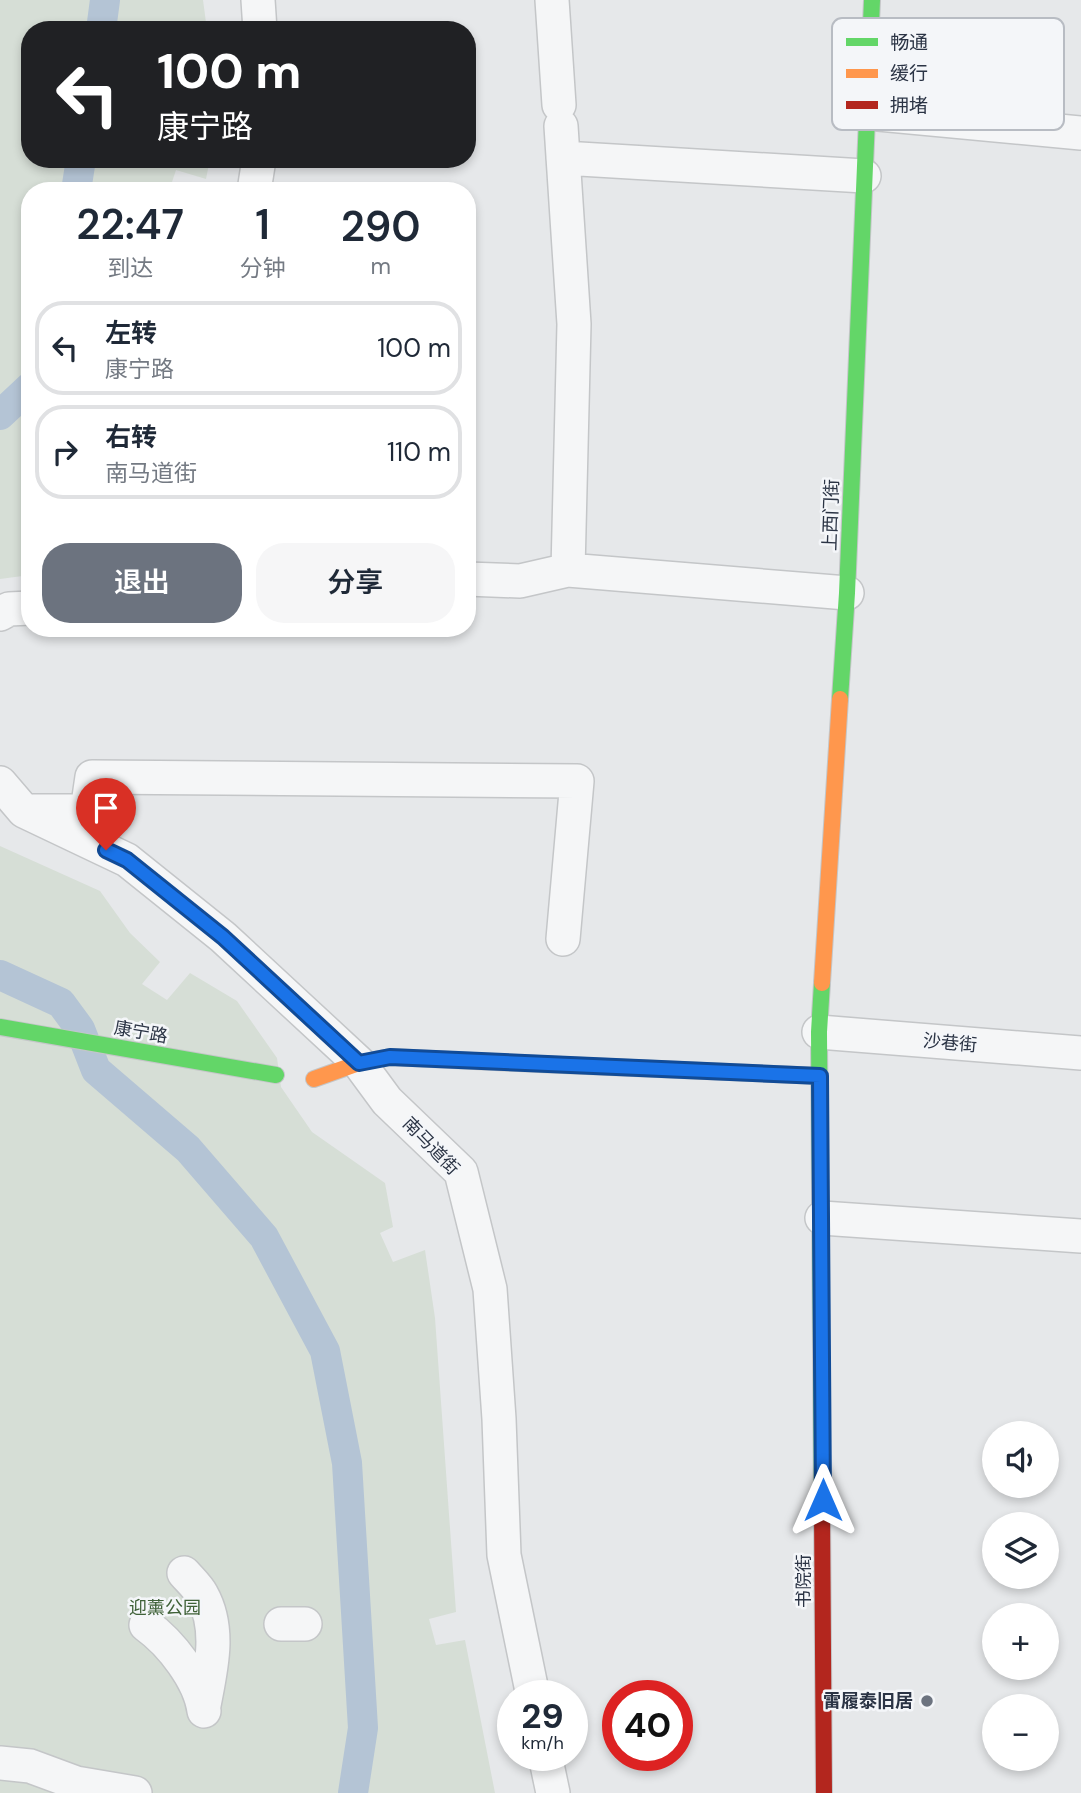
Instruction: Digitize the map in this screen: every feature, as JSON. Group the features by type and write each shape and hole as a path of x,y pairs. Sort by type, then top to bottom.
{"street":[{"path":"258,0 259,21"},
{"path":"552,0 574,324 568,570"},
{"name":"上西门街","path":"871,18 872,0"},
{"path":"561,130 864,176"},
{"name":"上西门街","path":"819,1032 847,593 866,130"},
{"path":"1049,130 1081,133"},
{"path":"476,580 520,582 568,570 847,593"},
{"path":"0,614 9,609 21,608"},
{"path":"24,811 87,811 92,777 577,781 563,939"},
{"name":"南马道街","path":"0,783 24,811 127,860 223,937 359,1063 387,1101 461,1172 490,1289 499,1419 504,1555 530,1680"},
{"name":"康宁路","path":"0,1027 276,1075"},
{"name":"沙巷街","path":"819,1032 1081,1053"},
{"name":"书院街","path":"819,1032 824,1793"},
{"path":"314,1079 359,1063 390,1057 820,1076"},
{"path":"822,1218 1081,1236"},
{"path":"146,1625 161,1636 183,1662 205,1715 213,1658 212,1624 202,1595 184,1573"},
{"path":"0,1763 30,1766 76,1783 135,1793"},
{"path":"548,1771 553,1793"}],"green space":[{"path":"0,0 203,0 206,21 21,21 21,168 208,168 206,179 176,170 172,182 21,182 21,576 0,579"},
{"name":"迎薰公园","path":"0,846 100,891 130,933 160,962 142,984 167,1000 190,973 237,1001 277,1058 281,1087 312,1132 385,1183 393,1227 380,1233 393,1262 425,1250 435,1318 456,1612 429,1619 436,1645 465,1640 495,1793 0,1793"}],"waterway":[{"path":"102,21 105,0"},
{"path":"77,182 80,168"},
{"path":"0,415 21,395"},
{"path":"0,975 61,1003 80,1029 96,1070 188,1149 264,1237 325,1351 347,1463 363,1728 353,1793"}],"traffic: fast":[{"path":"871,18 872,0"},
{"path":"840,699 867,130"},
{"path":"822,983 819,1032 822,1509"},
{"path":"0,1027 276,1075"},
{"path":"539,1064 820,1076"}],"traffic: slow":[{"path":"822,983 840,699"},
{"path":"314,1079 359,1063 390,1057 539,1064"}],"traffic: jam":[{"path":"822,1509 824,1793"}],"place":[{"name":"雷履泰旧居","path":"927,1701"}],"route":[{"path":"106,850 127,860 223,937 359,1063 390,1057 820,1076 823,1500"}]}
